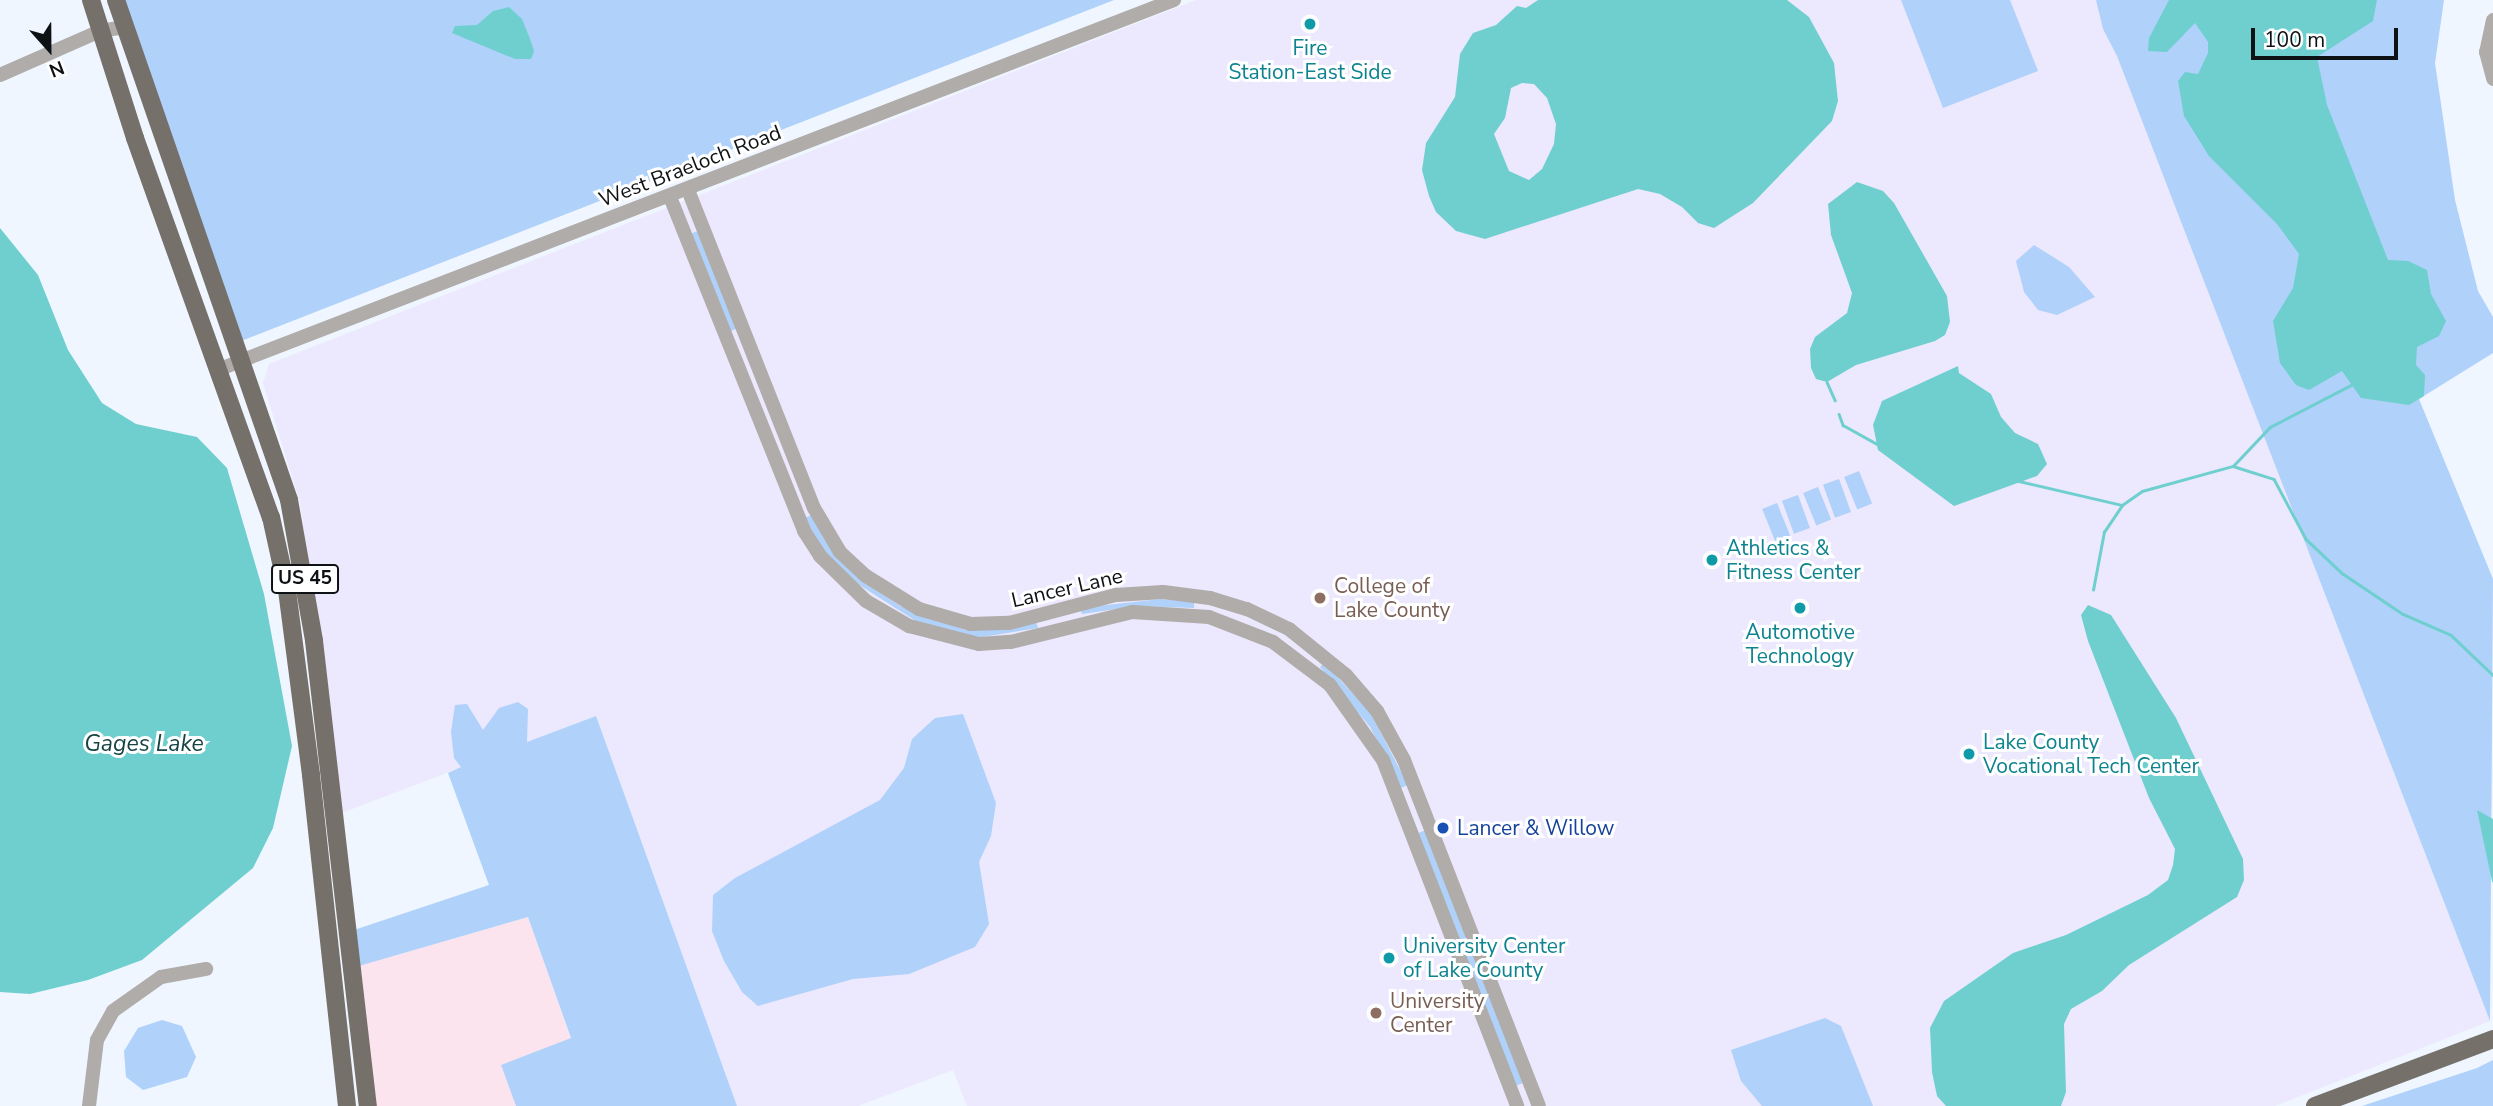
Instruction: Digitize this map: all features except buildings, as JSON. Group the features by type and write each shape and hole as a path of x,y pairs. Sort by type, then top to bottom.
{"main road":[{"name":"US 45","path":"91,0 271,517 287,590 346,1106"},
{"name":"US 45","path":"116,0 289,500 304,569 368,1106"},
{"path":"2315,1106 2493,1039"}],"street":[{"name":"West Braeloch Road","path":"220,369 1174,0"},
{"path":"2493,20 2486,52 2493,79"},
{"path":"0,75 100,31 124,27"},
{"name":"Lancer Lane","path":"688,190 814,508 841,552 866,576 919,609 971,624 1009,623 1116,595 1163,592 1210,598 1280,624 1346,675 1377,711 1404,760 1539,1106"},
{"name":"Lancer Lane","path":"670,197 804,531 827,564 866,601 909,626 979,644 1011,642 1132,612 1209,617 1273,642 1329,685 1383,760 1517,1106"},
{"path":"89,1106 97,1040 113,1012 161,977 206,969"}],"shaded area":[{"path":"117,0 1114,0 241,341"},
{"name":"College of Lake County","path":"1196,0 2096,0 2490,1021 2275,1106 967,1106 953,1070 858,1106 737,1106 596,716 339,814 300,503 263,383 269,364"},
{"path":"1901,0 2010,0 2038,71 1943,108"},
{"path":"2096,0 2444,0 2435,63 2455,200 2478,291 2493,317 2493,353 2419,399 2493,579 2490,1021 2117,56 2103,29"},
{"path":"698,231 737,328 731,331 692,234"},
{"path":"2034,245 2069,267 2095,297 2057,315 2038,310 2024,292 2016,261"},
{"path":"1859,471 1872,503 1857,509 1844,477"},
{"path":"1839,479 1851,512 1835,518 1823,485"},
{"path":"1818,487 1831,519 1816,525 1803,493"},
{"path":"1798,495 1810,528 1794,534 1782,501"},
{"path":"1777,503 1790,535 1775,541 1762,509"},
{"path":"811,515 827,543 862,581 900,606 965,630 1013,628 1036,622 1038,628 976,638 919,623 847,577 821,547 805,518"},
{"path":"1161,599 1194,602 1194,608 1137,606 1082,614 1080,608"},
{"path":"1324,662 1371,714 1408,785 1401,788 1370,727 1320,667"},
{"path":"518,702 528,709 527,742 596,716 737,1106 516,1106 501,1065 571,1038 528,917 352,968 348,932 489,885 448,773 461,767 454,758 451,732 455,705 467,704 483,730 499,708"},
{"path":"963,714 996,803 991,836 979,862 989,924 975,947 909,974 853,979 758,1006 742,992 724,961 712,931 713,895 735,878 880,800 904,768 912,739 935,718"},
{"path":"1426,830 1523,1083 1515,1086 1418,833"},
{"path":"528,917 571,1039 501,1065 516,1106 368,1106 352,968"},
{"path":"1825,1018 1841,1026 1873,1106 1762,1106 1741,1081 1731,1050"},
{"path":"162,1020 182,1026 196,1057 187,1077 143,1090 126,1077 124,1051 138,1028"},
{"path":"2493,1060 2493,1106 2362,1106 2477,1068"}],"water":[{"path":"1538,0 1787,0 1809,17 1834,63 1838,101 1832,121 1753,203 1714,228 1698,223 1682,207 1660,194 1638,189 1485,239 1456,231 1436,212 1429,196 1422,170 1426,143 1455,97 1460,54 1473,33 1496,25 1517,6 1526,8","holes":["1522,83 1534,84 1547,98 1556,124 1554,144 1542,169 1529,180 1509,171 1494,134 1505,118 1511,88"]},
{"path":"2169,0 2377,0 2373,21 2317,57 2327,105 2388,260 2408,261 2427,270 2431,294 2446,321 2439,336 2417,347 2416,365 2425,375 2424,396 2409,405 2361,398 2342,371 2309,390 2296,385 2280,363 2273,321 2293,288 2299,254 2277,224 2209,156 2184,116 2178,81 2185,72 2198,74 2208,53 2208,42 2195,23 2167,52 2148,51 2149,38"},
{"path":"509,7 522,19 534,51 531,59 515,59 452,33 455,26 477,25 493,11"},
{"path":"1857,182 1883,191 1894,203 1947,296 1950,322 1945,335 1935,341 1856,365 1827,382 1816,379 1811,368 1810,349 1815,337 1847,313 1852,293 1831,235 1828,204"},
{"name":"Gages Lake","path":"0,228 38,275 68,350 102,403 136,424 197,437 227,468 264,594 292,746 273,828 253,868 142,960 88,980 30,994 0,992"},
{"path":"1958,366 1959,373 1991,394 2001,417 2015,433 2038,444 2047,464 2037,476 1954,506 1878,450 1873,425 1882,401"},
{"path":"2088,605 2111,615 2176,718 2243,859 2244,880 2237,897 2129,965 2102,991 2071,1009 2064,1024 2066,1092 2061,1106 1946,1106 1937,1096 1932,1072 1930,1028 1944,1001 2013,953 2066,935 2148,895 2168,880 2173,865 2175,849 2149,798 2088,641 2081,615"},
{"path":"2477,810 2493,819 2493,883 2492,881"}],"waterway":[{"path":"1827,382 1835,400"},
{"path":"2233,466 2270,427 2353,384"},
{"path":"1839,414 1843,425 1879,445"},
{"path":"2093,590 2104,532 2122,505 2142,491 2233,466 2274,479 2306,539 2342,573 2403,614 2451,635 2493,675"},
{"path":"2019,481 2122,505"}],"place":[{"name":"Fire Station-East Side","path":"1310,24"},
{"name":"Athletics & Fitness Center","path":"1712,560"},
{"name":"College of Lake County","path":"1320,598"},
{"name":"Automotive Technology","path":"1800,608"},
{"name":"Lake County Vocational Tech Center","path":"1969,754"},
{"name":"Lancer & Willow","path":"1443,828"},
{"name":"University Center of Lake County","path":"1389,958"},
{"name":"University Center","path":"1376,1013"}]}
